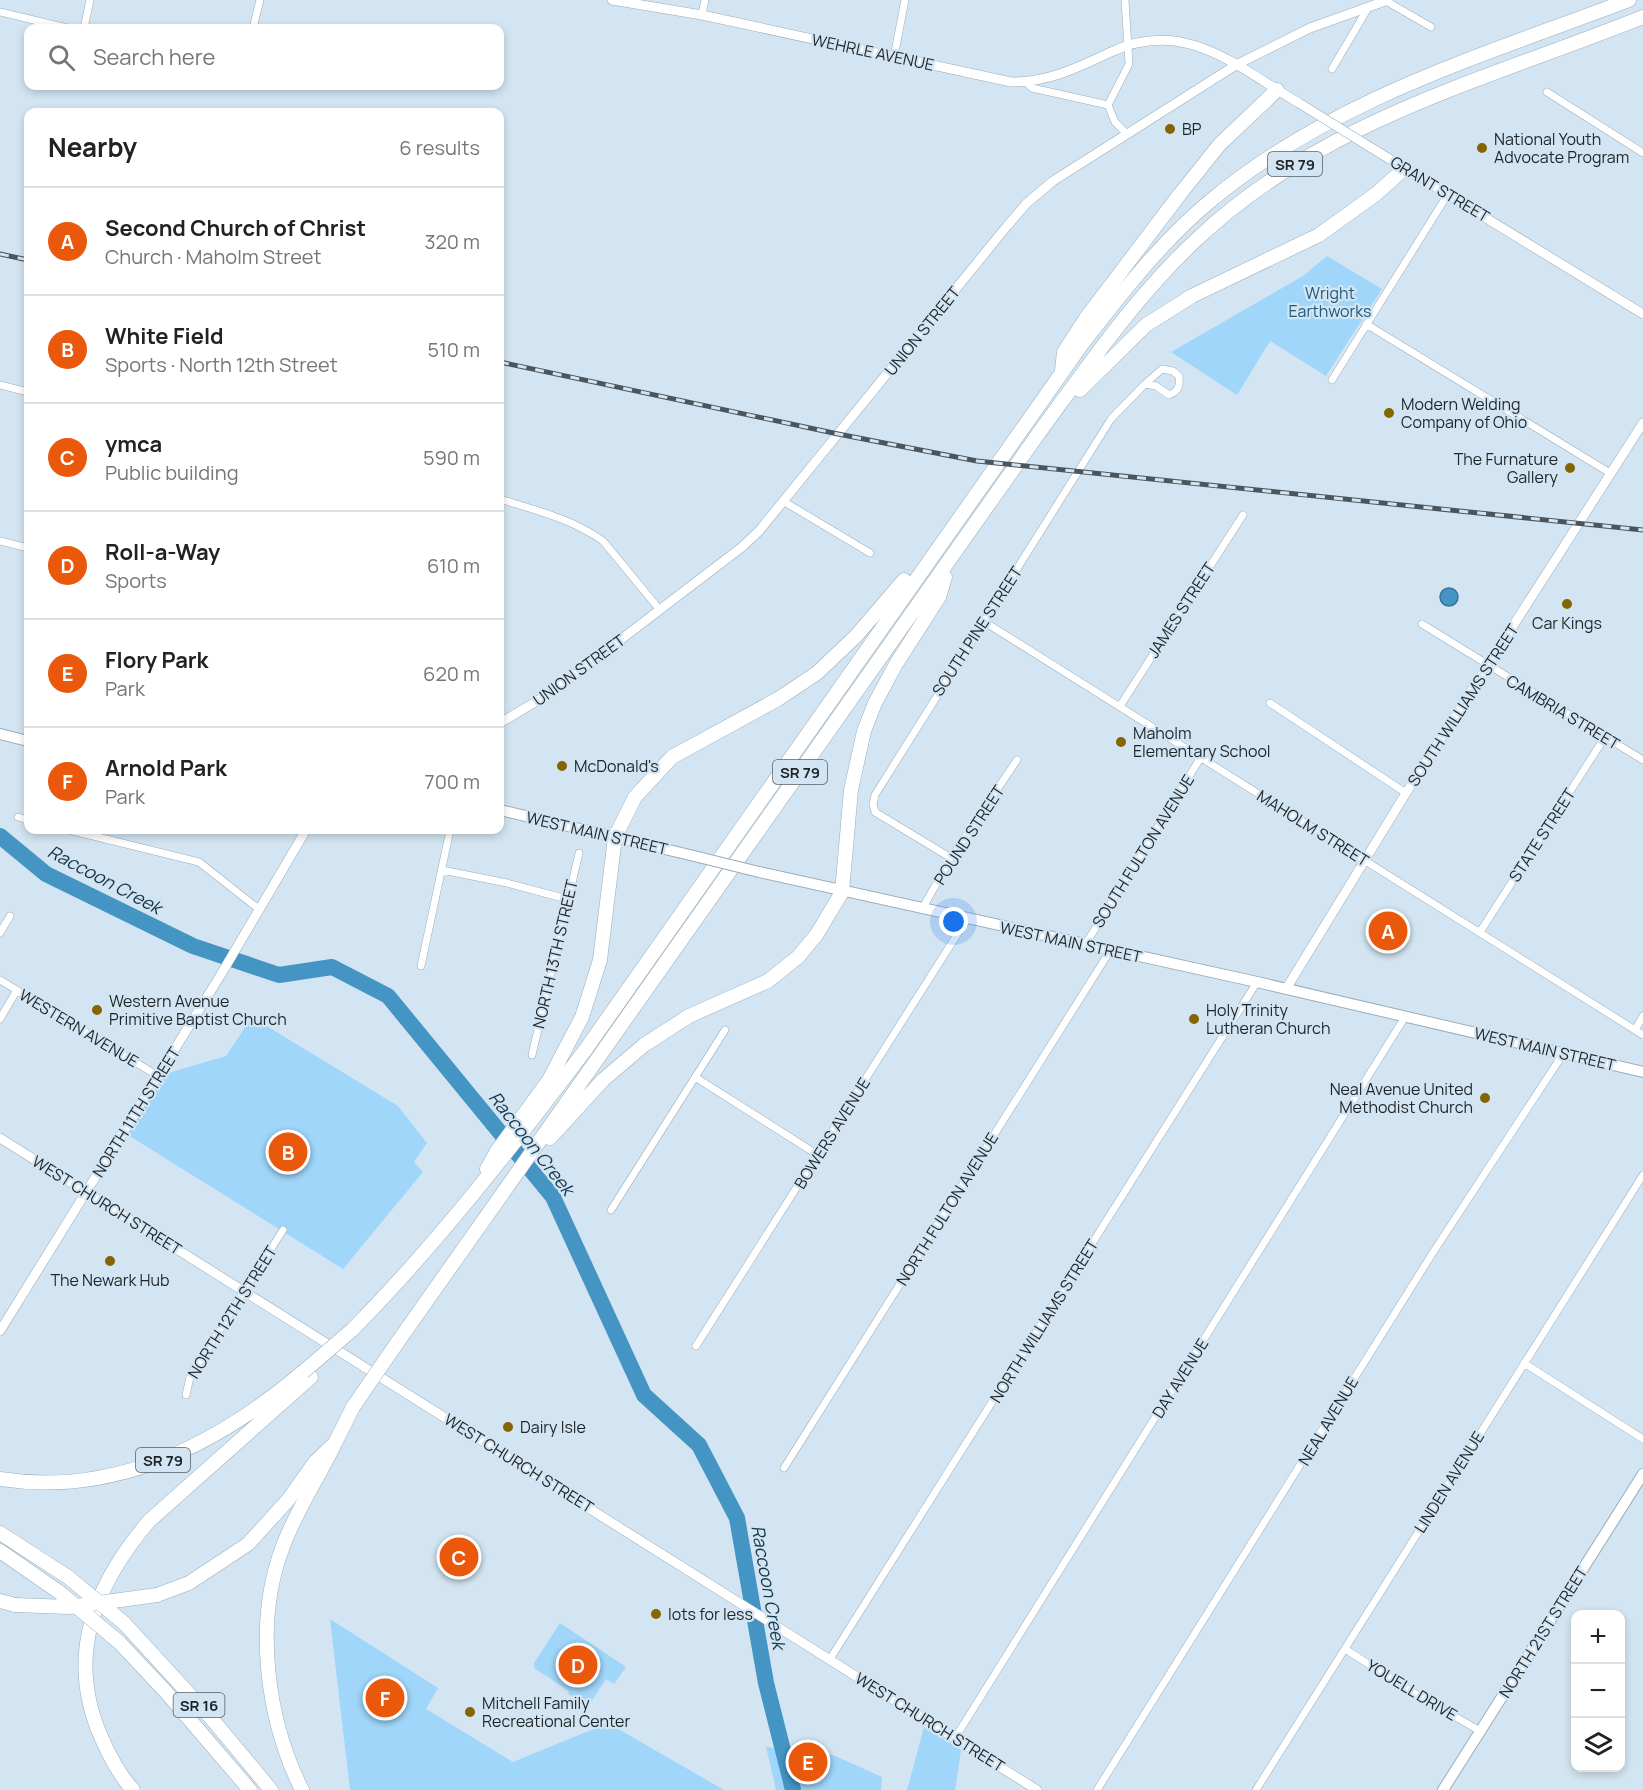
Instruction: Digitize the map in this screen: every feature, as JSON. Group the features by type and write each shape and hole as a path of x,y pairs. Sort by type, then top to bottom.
{"highway":[{"name":"SR 79","path":"0,1479 42,1483 75,1482 117,1475 149,1465 203,1442 233,1425 307,1375 357,1326 425,1253 471,1196 497,1151 586,1049 1062,373 1112,306 1176,232 1209,202 1279,150 1324,124 1468,60 1629,0"},
{"name":"SR 79","path":"545,1137 948,566 1036,437 1126,316 1188,248 1218,220 1289,168 1376,119 1643,17"},
{"path":"1062,373 1064,352 1086,318 1180,194 1220,144 1277,90"},
{"path":"1036,437 1055,421 1103,366 1146,325 1192,296 1319,235 1376,194 1405,168"},
{"path":"302,1790 285,1748 275,1708 268,1626 272,1585 281,1550 303,1501 353,1407 483,1221 545,1137 644,1044 673,1025 754,988 789,966 817,934 842,892 851,790 864,732 896,664 939,597 948,566"},
{"path":"528,1117 572,1040 593,988 600,960 615,837 635,797 672,757 778,699 817,673 889,601 911,572 925,567"},
{"path":"133,1790 110,1756 95,1724 89,1697 85,1666 87,1642 100,1595 127,1547 149,1521 307,1375"},
{"path":"0,1601 15,1605 69,1607 157,1595 189,1583 248,1544 288,1500 315,1462 335,1443"},
{"name":"SR 16","path":"0,1533 68,1577 124,1623 212,1719 271,1790"},
{"name":"SR 16","path":"0,1551 59,1592 119,1642 166,1692 250,1790"}],"main road":[{"path":"0,734 24,740"},
{"name":"WEST MAIN STREET","path":"504,811 842,892 1257,982 1643,1072"},
{"name":"NORTH 21ST STREET","path":"1443,1790 1643,1474"}],"street":[{"path":"85,24 90,0"},
{"path":"254,24 260,0"},
{"name":"WEHRLE AVENUE","path":"612,0 702,15 1011,82 1058,77 1128,44 1156,39 1177,40 1205,48 1236,65"},
{"path":"702,15 705,0"},
{"path":"894,57 905,0"},
{"path":"1108,105 1128,67 1125,0"},
{"path":"1387,0 1431,27"},
{"name":"UNION STREET","path":"504,721 552,692 742,547 783,501 1027,203 1072,168 1236,65 1310,28 1387,0"},
{"path":"1332,69 1368,8"},
{"path":"0,12 50,24"},
{"name":"GRANT STREET","path":"1236,65 1643,314"},
{"path":"1026,82 1032,88 1108,105"},
{"path":"1547,92 1643,153"},
{"path":"1108,105 1115,122 1126,135"},
{"path":"1332,380 1448,194"},
{"path":"1366,324 1610,473"},
{"name":"SOUTH PINE STREET","path":"951,858 882,818 875,812 873,804 875,795 918,723 1111,419 1145,384 1162,369 1173,370 1179,376 1180,386 1176,392 1169,395 1156,386 1145,384"},
{"path":"0,385 24,391"},
{"name":"SOUTH WILLIAMS STREET","path":"1286,989 1406,793 1643,423"},
{"path":"504,500 568,520 594,534 603,541 660,610"},
{"path":"783,501 870,553"},
{"name":"JAMES STREET","path":"1120,706 1243,515"},
{"path":"0,541 24,547"},
{"name":"MAHOLM STREET","path":"984,621 1643,1035"},
{"name":"CAMBRIA STREET","path":"1422,624 1643,760"},
{"path":"1269,703 1406,793"},
{"name":"STATE STREET","path":"1480,933 1605,737"},
{"name":"SOUTH FULTON AVENUE","path":"1085,945 1201,757"},
{"name":"POUND STREET","path":"921,909 951,858 1017,760"},
{"path":"18,817 24,818"},
{"path":"85,834 199,862 260,910"},
{"name":"NORTH 11TH STREET","path":"0,1331 220,976 304,834"},
{"path":"421,966 449,834"},
{"name":"NORTH 13TH STREET","path":"532,1055 579,853"},
{"path":"442,870 507,883 567,899"},
{"path":"0,933 10,916"},
{"name":"BOWERS AVENUE","path":"696,1346 967,919"},
{"name":"NORTH FULTON AVENUE","path":"784,1468 1110,951"},
{"name":"WESTERN AVENUE","path":"0,980 158,1076"},
{"name":"NORTH WILLIAMS STREET","path":"830,1659 1257,982"},
{"path":"0,1018 17,990"},
{"name":"DAY AVENUE","path":"955,1738 1405,1017"},
{"path":"1635,1029 1643,1017"},
{"path":"611,1210 725,1030"},
{"name":"NEAL AVENUE","path":"1096,1790 1432,1254 1563,1054"},
{"path":"695,1077 818,1155"},
{"name":"WEST CHURCH STREET","path":"0,1138 1037,1790"},
{"name":"LINDEN AVENUE","path":"1256,1790 1643,1175"},
{"name":"NORTH 12TH STREET","path":"186,1395 190,1377 283,1230"},
{"path":"1524,1363 1643,1439"},
{"name":"YOUELL DRIVE","path":"1345,1649 1409,1690 1480,1731"}],"green space":[{"name":"Wright Earthworks","path":"1327,256 1382,289 1326,376 1270,341 1237,395 1171,352 1303,276"},
{"path":"252,1017 398,1106 427,1143 414,1162 423,1172 343,1269 123,1132 158,1076 226,1056"},
{"path":"330,1619 438,1688 426,1709 513,1762 608,1723 724,1790 350,1790"},
{"path":"560,1623 626,1667 614,1684 606,1679 589,1705 568,1694 569,1691 534,1668 534,1663"},
{"path":"924,1727 961,1750 955,1790 907,1790"},
{"path":"766,1747 833,1755 882,1777 881,1790 776,1790"}],"shaded area":[{"path":"1445,588 1453,588 1458,593 1456,604 1445,606 1440,601 1440,593"}],"waterway":[{"name":"Raccoon Creek","path":"0,836 46,874 193,946 279,975 332,967 388,996 553,1197 644,1395 699,1445 737,1518 766,1683 793,1790"}],"railway":[{"path":"0,254 24,259"},
{"path":"504,363 838,434 977,461 1643,530"}],"place":[{"name":"BP","path":"1170,129"},
{"name":"National Youth Advocate Program","path":"1482,148"},
{"name":"Modern Welding Company of Ohio","path":"1389,413"},
{"name":"The Furnature Gallery","path":"1570,468"},
{"name":"Car Kings","path":"1567,604"},
{"name":"Maholm Elementary School","path":"1121,742"},
{"name":"McDonald's","path":"562,766"},
{"name":"Second Church of Christ","path":"1388,931"},
{"name":"Western Avenue Primitive Baptist Church","path":"97,1010"},
{"name":"Holy Trinity Lutheran Church","path":"1194,1019"},
{"name":"Neal Avenue United Methodist Church","path":"1485,1098"},
{"name":"White Field","path":"288,1152"},
{"name":"The Newark Hub","path":"110,1261"},
{"name":"Dairy Isle","path":"508,1427"},
{"name":"ymca","path":"459,1557"},
{"name":"lots for less","path":"656,1614"},
{"name":"Roll-a-Way","path":"578,1665"},
{"name":"Arnold Park","path":"385,1698"},
{"name":"Mitchell Family Recreational Center","path":"470,1712"},
{"name":"Flory Park","path":"808,1762"}]}
